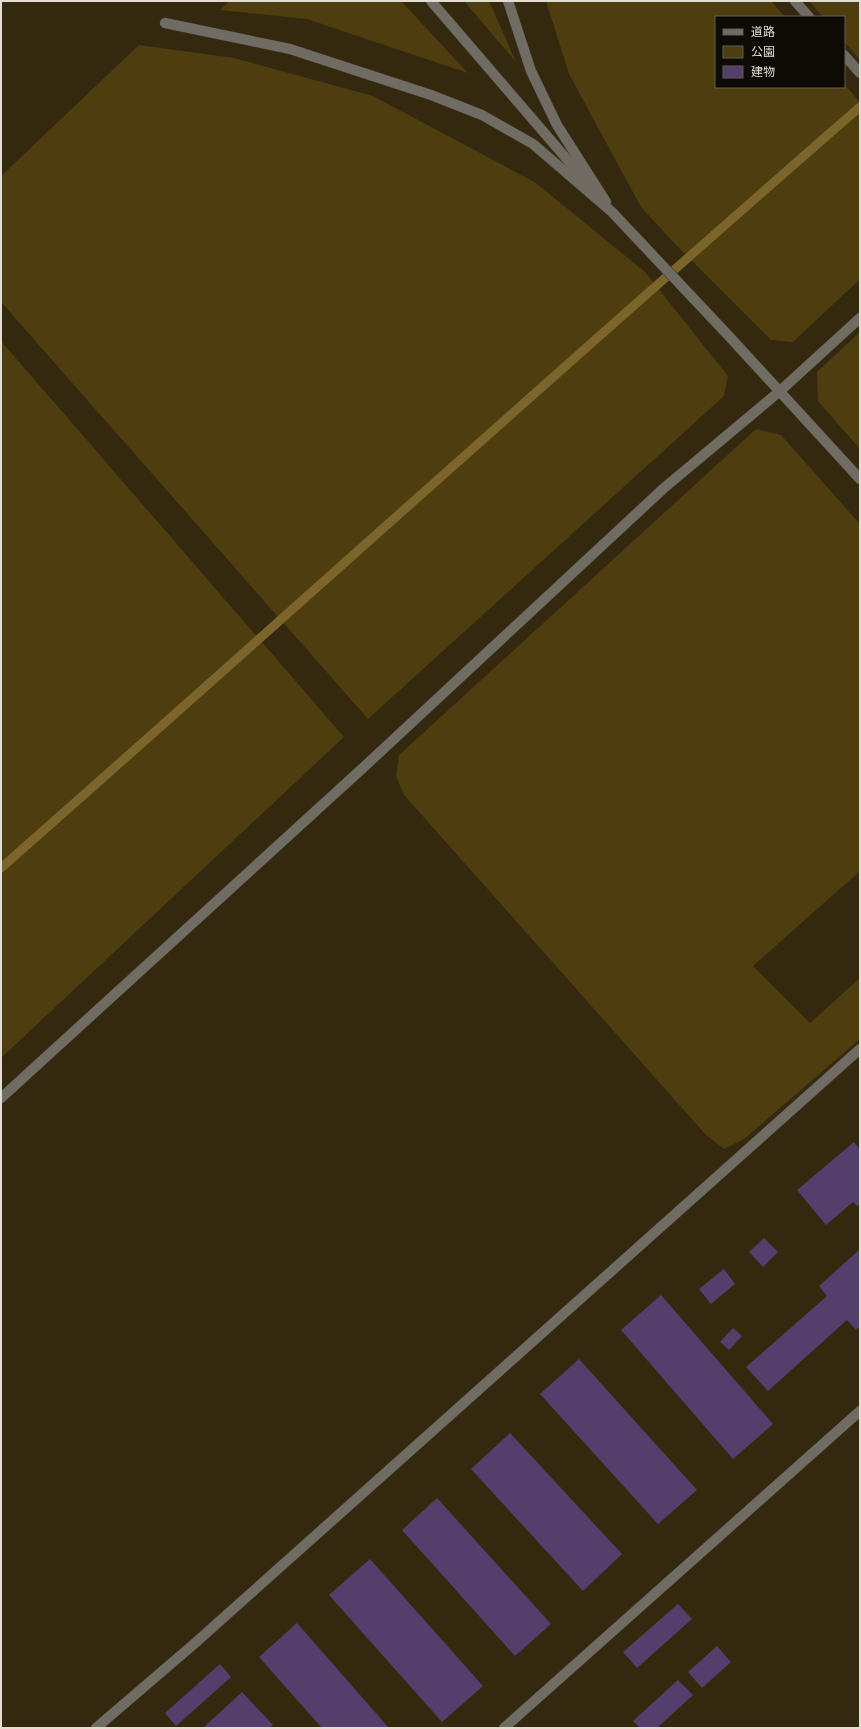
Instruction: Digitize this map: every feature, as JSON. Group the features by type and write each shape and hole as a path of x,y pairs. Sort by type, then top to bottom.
{"lane":[{"path":"431,1 612,212 860,478"},
{"path":"508,1 531,71 557,125 612,212"},
{"path":"795,1 808,16"},
{"path":"164,23 290,49 431,95 482,115 533,144 612,212"},
{"path":"845,56 860,73"},
{"path":"1,1098 365,766 664,488 780,391 860,318"},
{"path":"96,1728 194,1644 860,1049"},
{"path":"504,1728 860,1411"}],"shaded area":[{"path":"1,1 860,1 860,1728 1,1728"}],"green space":[{"path":"229,1 401,1 468,73 307,19 220,10"},
{"path":"464,1 489,1 516,62"},
{"path":"546,1 771,1 784,16 715,16 715,88 845,88 845,85 860,102 860,279 793,342 771,340 676,245 641,207 569,74"},
{"path":"809,1 860,1 860,60 845,42 845,16 822,16"},
{"path":"139,45 234,58 373,96 536,183 645,272 728,376 724,396 368,719 1,302 1,176"},
{"path":"860,332 860,449 818,401 817,372"},
{"path":"1,341 344,737 1,1058"},
{"path":"756,429 781,435 860,524 860,871 753,966 810,1023 860,978 860,1039 744,1139 724,1149 706,1135 404,795 396,776 399,755"}],"building":[{"path":"854,1142 860,1149 860,1204 857,1206 853,1202 826,1225 797,1190"},
{"path":"764,1238 778,1252 763,1267 749,1252"},
{"path":"860,1249 860,1326 856,1330 847,1320 768,1391 746,1367 827,1296 819,1286"},
{"path":"724,1269 735,1284 711,1304 699,1289"},
{"path":"661,1295 773,1424 733,1459 621,1330"},
{"path":"733,1328 742,1336 729,1350 720,1342"},
{"path":"579,1359 697,1490 658,1524 540,1394"},
{"path":"510,1433 622,1554 583,1591 471,1469"},
{"path":"437,1498 551,1624 515,1656 402,1530"},
{"path":"370,1559 483,1686 442,1722 329,1595"},
{"path":"678,1604 692,1619 637,1668 623,1652"},
{"path":"297,1623 389,1728 322,1728 259,1657"},
{"path":"717,1646 731,1662 702,1688 688,1672"},
{"path":"220,1664 231,1677 176,1726 165,1713"},
{"path":"678,1680 693,1695 657,1728 640,1728 633,1721"},
{"path":"242,1692 273,1725 269,1728 203,1728"}],"waterway":[{"path":"1,868 644,296 860,107"}]}
